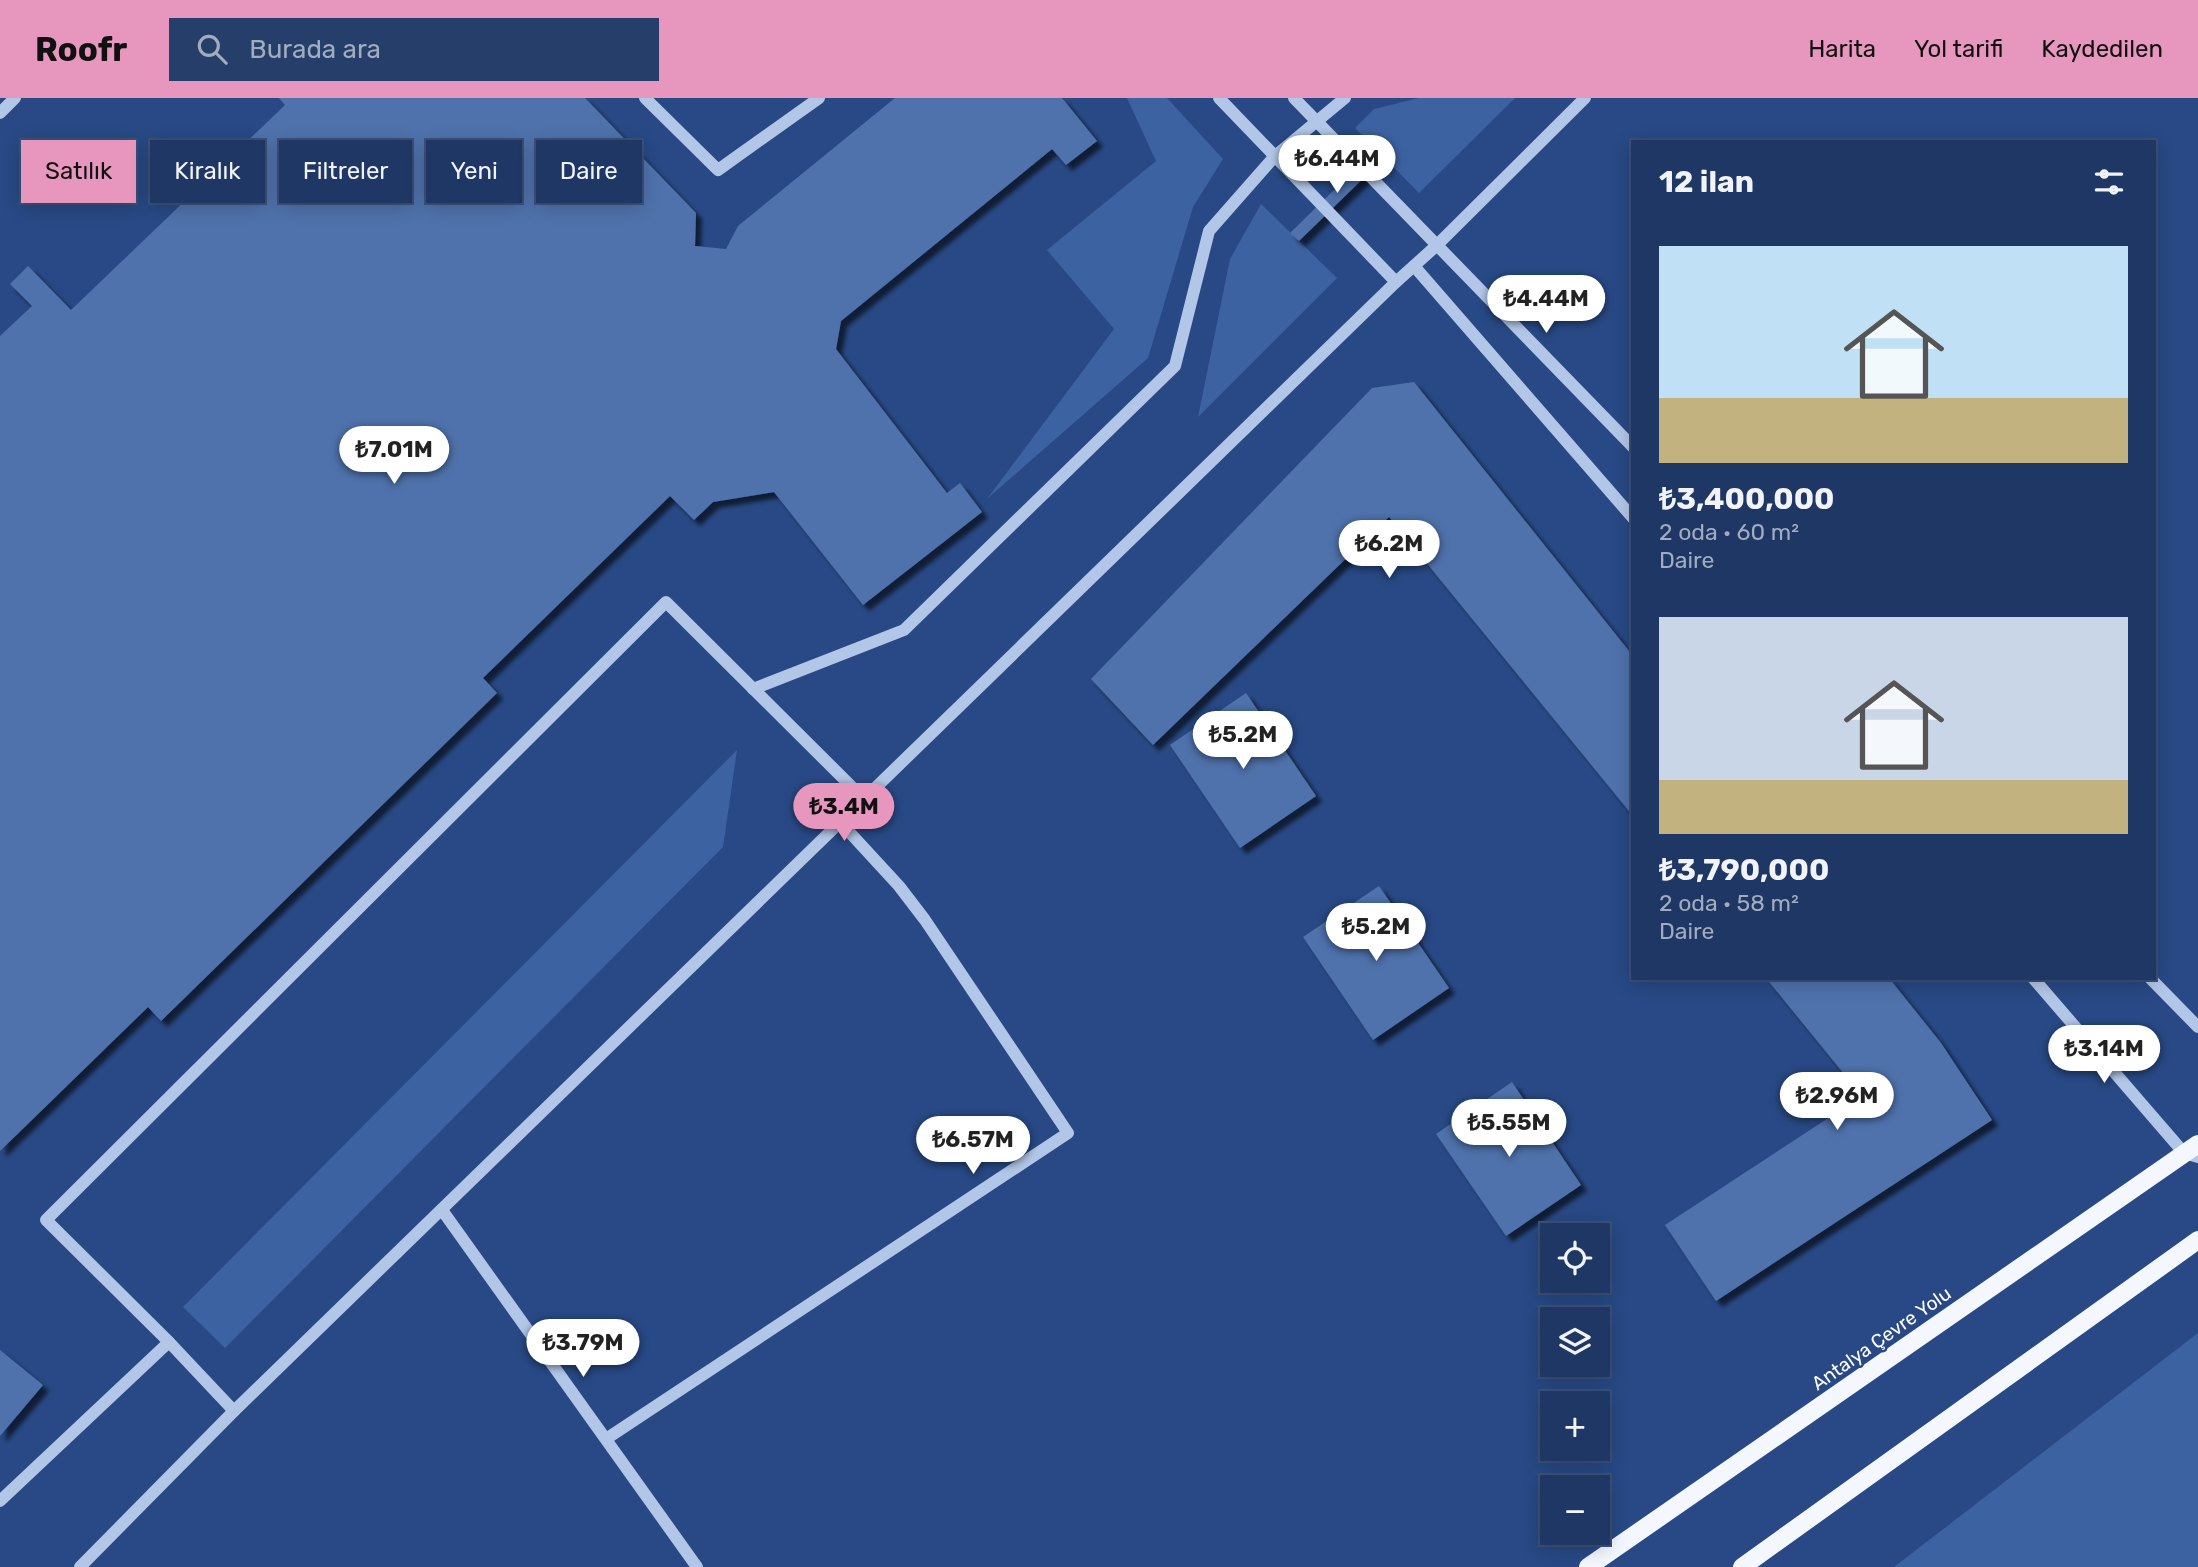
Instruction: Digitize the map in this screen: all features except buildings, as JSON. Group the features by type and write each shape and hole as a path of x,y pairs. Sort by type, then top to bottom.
{"main road":[{"name":"Antalya Çevre Yolu","path":"1588,1567 2193,1151"},
{"path":"1742,1567 2198,1240"}],"street":[{"path":"0,113 15,98"},
{"path":"645,98 718,170 819,98"},
{"path":"1219,98 1396,282"},
{"path":"1294,98 1631,445"},
{"path":"753,689 904,630 1175,366 1209,231 1275,156 1345,98"},
{"path":"80,1567 234,1411 1586,98"},
{"path":"1414,266 1631,516"},
{"path":"234,1411 46,1220 666,602 865,800"},
{"path":"606,1439 1068,1133 925,920 899,886 841,823"},
{"path":"2035,980 2193,1151"},
{"path":"2152,980 2198,1027"},
{"path":"442,1210 697,1567"},
{"path":"0,1501 169,1342"}],"shaded area":[{"path":"1127,98 1167,98 1223,159 1193,207 1148,358 987,499 1114,329 1047,250 1156,161"},
{"path":"1419,98 1515,98 1419,193 1355,128 1374,109"},
{"path":"1261,204 1337,278 1198,417 1230,259"},
{"path":"737,750 723,847 225,1348 183,1307"},
{"path":"2198,1333 2198,1567 1894,1567"}]}
